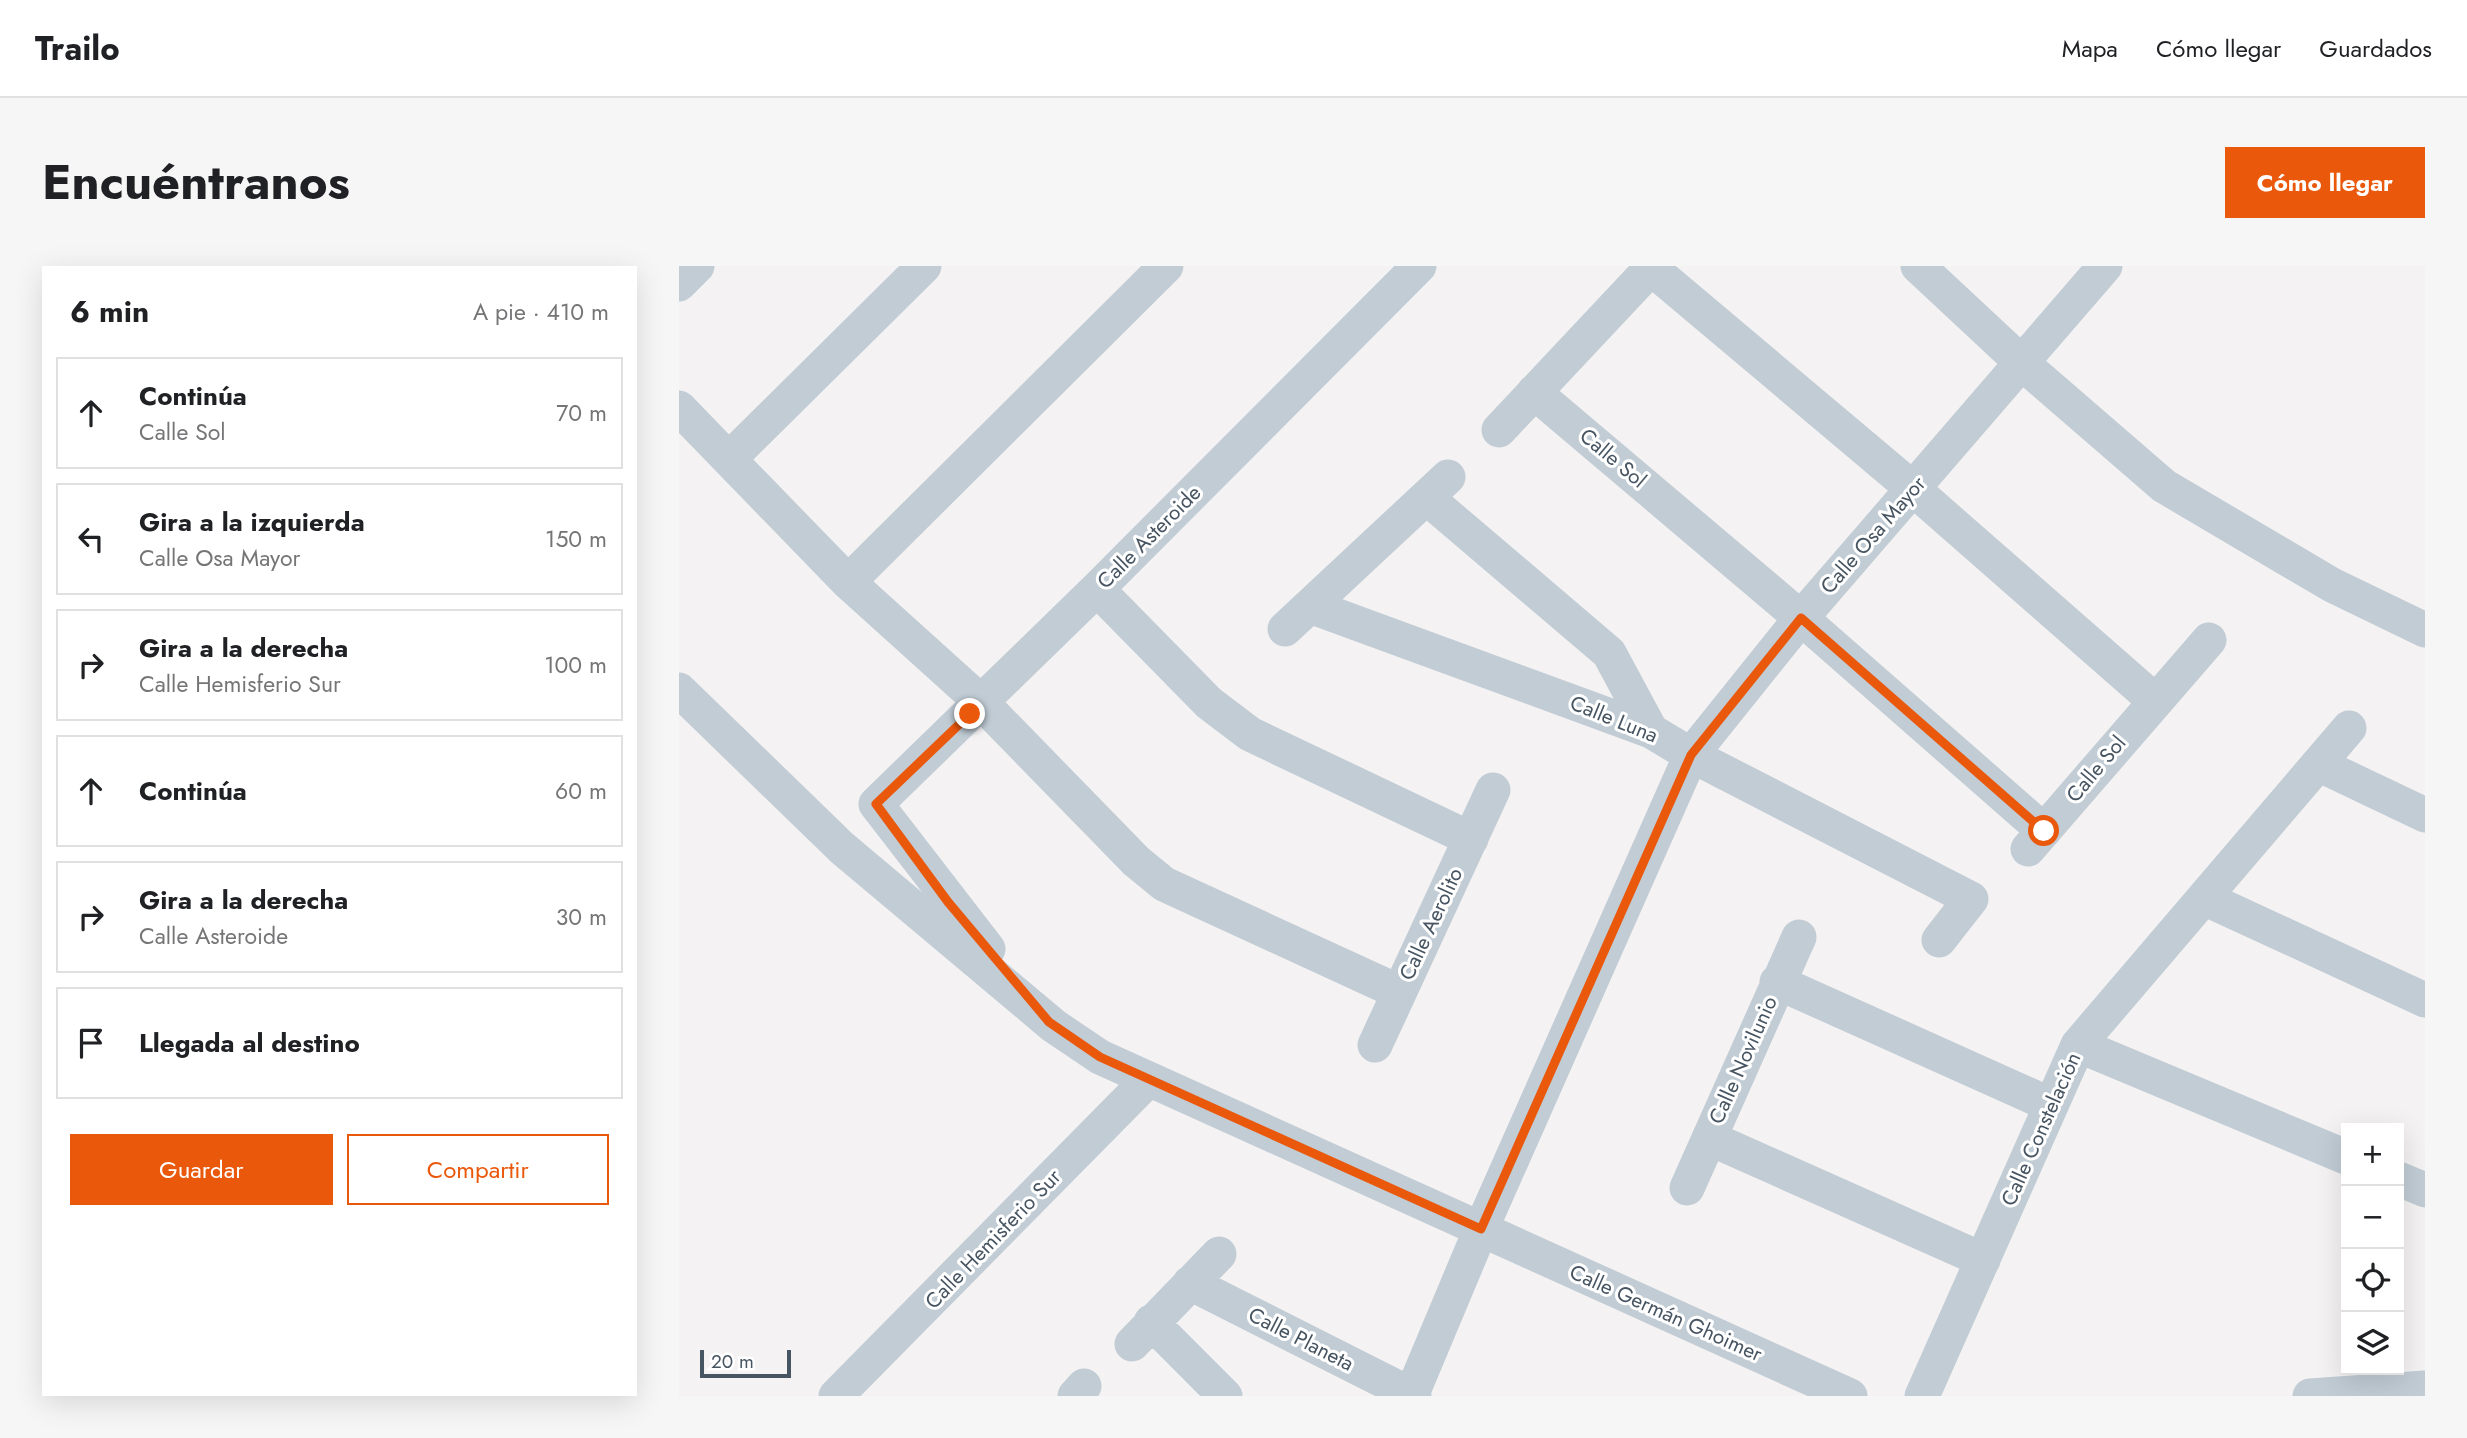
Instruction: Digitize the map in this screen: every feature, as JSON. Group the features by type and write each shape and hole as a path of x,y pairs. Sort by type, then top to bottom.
{"street":[{"path":"679,284 697,266"},
{"path":"729,459 925,266"},
{"path":"848,582 1165,266"},
{"name":"Calle Asteroide","path":"1049,1022 948,902 876,804 1097,589 1419,266"},
{"path":"1918,266 2023,364 2164,486 2332,585 2425,629"},
{"name":"Calle Osa Mayor","path":"1412,1396 1481,1229 1691,755 1801,618 2105,266"},
{"path":"1499,430 1652,267 1912,488 2154,700"},
{"name":"Calle Sol","path":"1534,392 1801,618 2036,840 2154,700 2209,640"},
{"name":"Calle Aerolito","path":"679,408 848,582 981,702 1136,861 1164,884 1399,992 1493,790"},
{"name":"Calle Luna","path":"1651,731 1609,653 1437,487 1297,617 1651,731 1691,755 1971,899 1939,940"},
{"path":"1097,589 1209,703 1250,734 1471,839"},
{"path":"679,690 842,848 1049,1022 1100,1057 1481,1229"},
{"name":"Calle Constelación","path":"1922,1396 2078,1045 2349,728"},
{"path":"2318,764 2425,815"},
{"path":"2204,898 2425,1000"},
{"path":"1777,982 1799,937"},
{"name":"Calle Novilunio","path":"1983,1260 1709,1138 1777,982 2051,1105"},
{"path":"1375,1045 1399,992"},
{"path":"2078,1045 2341,1155"},
{"name":"Calle Hemisferio Sur","path":"836,1396 1148,1080"},
{"path":"1687,1188 1709,1138"},
{"path":"2404,1181 2425,1190"},
{"name":"Calle Germán Ghoimer","path":"1481,1229 1850,1396"},
{"path":"1219,1254 1141,1333 1225,1396"},
{"name":"Calle Planeta","path":"1190,1283 1412,1396"},
{"path":"2310,1396 2425,1388"}],"route":[{"path":"970,714 876,804 948,902 1049,1022 1100,1057 1148,1080 1481,1229 1691,755 1801,618 2044,831"}]}
